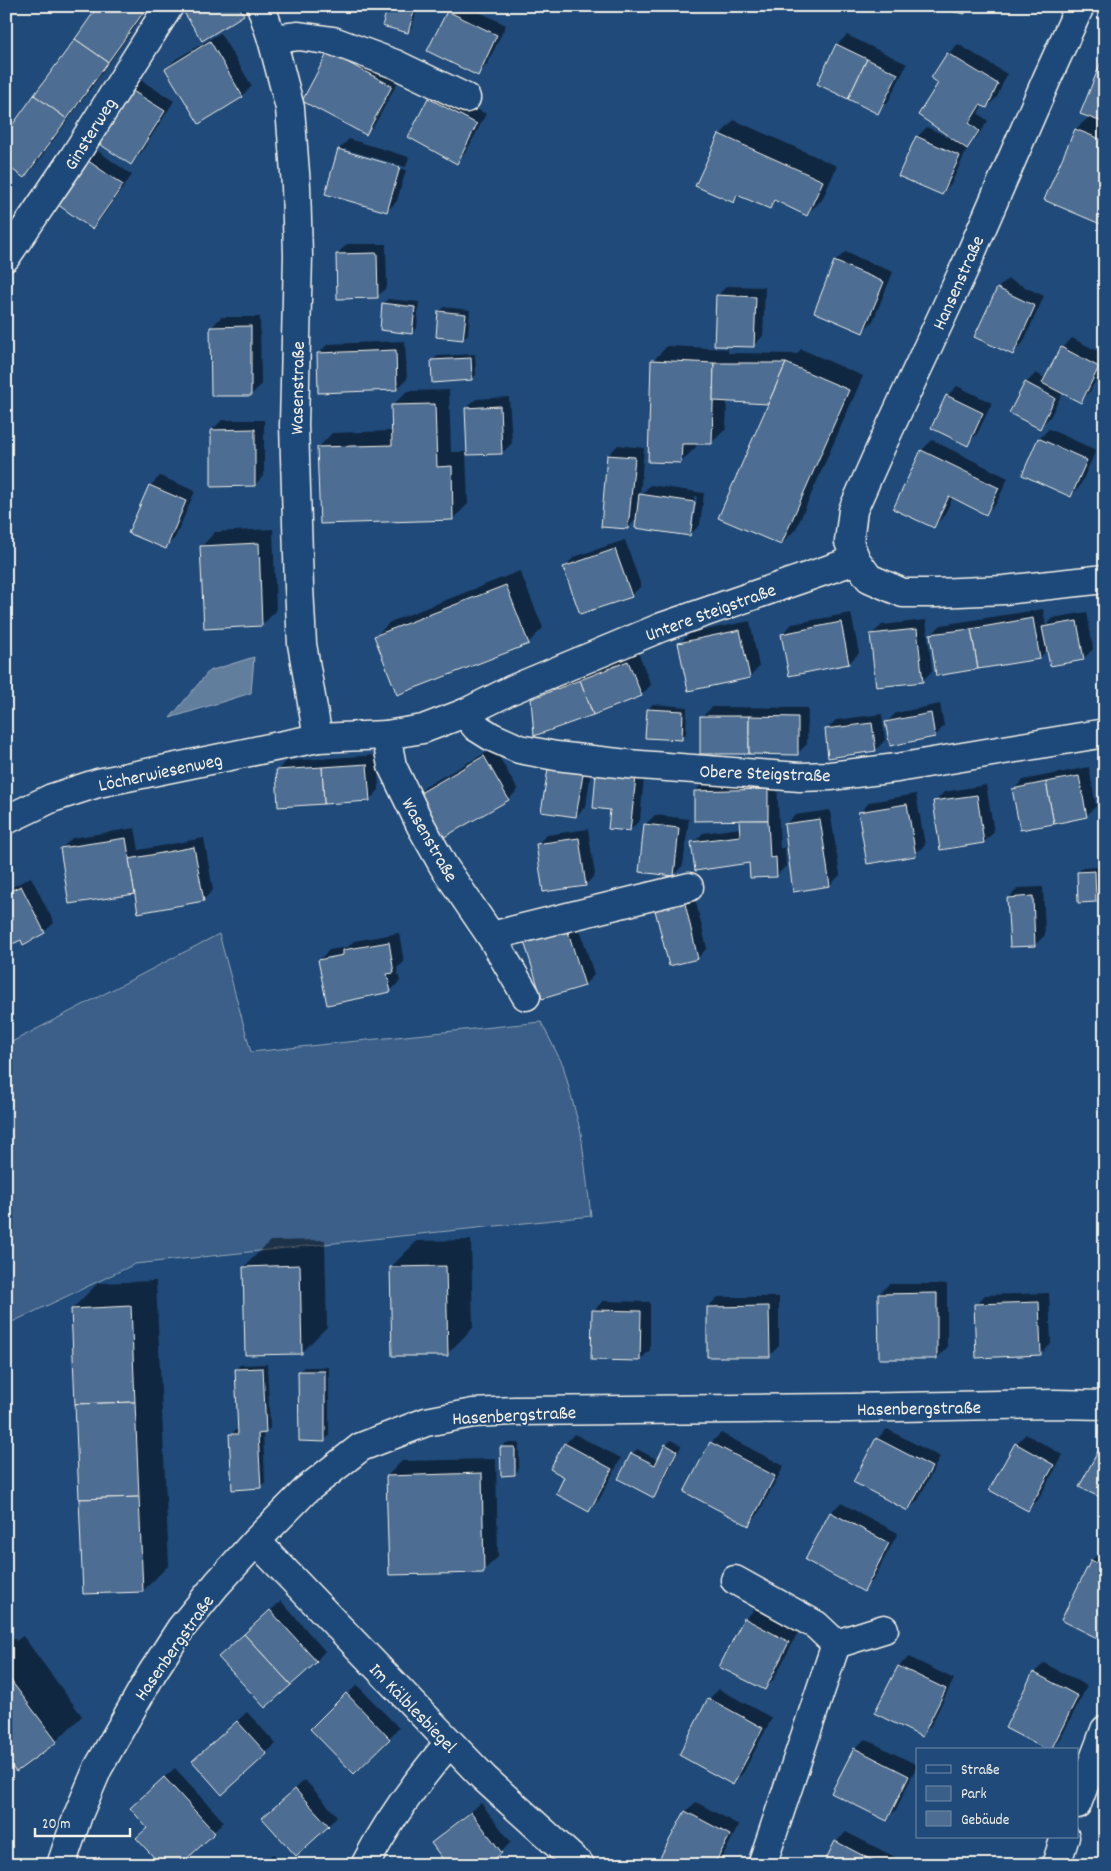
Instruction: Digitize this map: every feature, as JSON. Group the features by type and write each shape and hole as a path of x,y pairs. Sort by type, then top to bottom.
{"street":[{"name":"Ginsterweg","path":"6,257 74,157 169,6"},
{"name":"Wasenstraße","path":"260,6 272,39 290,108 296,186 298,255 294,426 298,587 302,644 318,738"},
{"name":"Hansenstraße","path":"856,560 850,542 854,510 881,447 965,267 1080,6"},
{"path":"272,39 299,36 333,41 395,64 466,98"},
{"path":"856,560 869,578 903,593 936,594 1004,590 1105,579"},
{"name":"Untere Steigstraße","path":"318,738 386,735 423,729 465,713 520,687 662,627 856,560"},
{"name":"Obere Steigstraße","path":"465,713 476,727 492,737 520,749 556,756 637,765 800,777 830,776 897,768 1105,733"},
{"name":"Wasenstraße","path":"386,735 392,766 420,826 444,867 491,936 526,996"},
{"name":"Löcherwiesenweg","path":"6,820 52,798 98,783 318,738"},
{"path":"491,936 689,887"},
{"name":"Hasenbergstraße","path":"60,1865 98,1768 152,1673 181,1628 256,1541 306,1490 362,1447 426,1422 474,1413 1054,1404 1105,1405"},
{"name":"Im Kälblesbiegel","path":"256,1541 449,1743 520,1812 580,1865"},
{"path":"735,1580 816,1625 836,1644"},
{"path":"836,1644 884,1629"},
{"path":"762,1865 836,1644"},
{"path":"1078,1801 1105,1730"},
{"path":"365,1865 382,1833 406,1797 449,1743"},
{"path":"1056,1865 1065,1838"}],"green space":[{"path":"219,934 251,1052 541,1022 563,1065 581,1133 591,1216 135,1264 6,1325 6,1045"}],"shaded area":[{"path":"254,657 251,693 170,718 209,671"}],"building":[{"path":"98,6 148,6 108,62 75,39"},
{"path":"180,6 239,6 244,15 202,41"},
{"path":"388,6 415,8 408,33 382,26"},
{"path":"924,6 966,6 965,14"},
{"path":"447,11 497,35 478,76 427,51"},
{"path":"75,39 108,62 67,119 34,95"},
{"path":"210,41 243,97 199,124 165,69"},
{"path":"836,44 867,59 848,99 817,84"},
{"path":"328,52 392,86 366,135 302,101"},
{"path":"1105,52 1105,123 1080,114"},
{"path":"947,53 998,84 987,108 980,105 969,123 979,131 967,149 918,115 938,83 931,78"},
{"path":"867,59 898,74 878,114 848,99"},
{"path":"128,88 165,111 131,165 95,141"},
{"path":"34,95 67,119 24,178 6,165 6,134"},
{"path":"428,98 477,124 457,164 408,137"},
{"path":"1075,129 1105,141 1105,226 1044,200"},
{"path":"719,134 823,181 807,216 774,200 770,209 737,195 734,203 695,186"},
{"path":"916,136 960,156 942,195 898,176"},
{"path":"338,149 400,167 387,212 325,194"},
{"path":"84,158 123,185 92,229 54,202"},
{"path":"377,253 378,298 337,299 336,254"},
{"path":"834,261 884,282 863,333 814,312"},
{"path":"997,288 1035,306 1013,355 974,337"},
{"path":"716,295 756,297 754,347 714,346"},
{"path":"382,303 415,307 412,334 380,330"},
{"path":"438,311 466,314 463,340 436,337"},
{"path":"251,326 251,396 211,396 210,327"},
{"path":"1061,347 1099,367 1081,403 1042,383"},
{"path":"396,350 397,390 318,393 317,353"},
{"path":"471,358 472,380 432,383 431,360"},
{"path":"651,360 714,363 712,444 682,444 681,463 648,462"},
{"path":"714,363 786,363 768,404 713,401"},
{"path":"786,363 849,390 781,545 718,518"},
{"path":"1025,382 1055,398 1040,429 1009,413"},
{"path":"946,395 983,413 968,446 931,428"},
{"path":"435,404 437,467 452,466 453,520 320,524 317,447 392,445 391,405"},
{"path":"500,406 502,454 467,455 465,408"},
{"path":"255,429 255,486 211,487 211,430"},
{"path":"1038,438 1087,460 1071,497 1022,475"},
{"path":"921,450 999,488 986,515 949,496 934,528 893,509"},
{"path":"607,455 635,457 628,529 601,527"},
{"path":"149,485 186,501 166,549 128,533"},
{"path":"639,494 695,502 690,536 635,528"},
{"path":"259,543 262,626 204,629 200,546"},
{"path":"615,549 632,597 580,614 563,567"},
{"path":"506,585 529,644 397,695 374,636"},
{"path":"1033,618 1040,659 978,669 971,629"},
{"path":"1077,621 1084,660 1050,666 1042,627"},
{"path":"841,622 849,664 789,676 781,634"},
{"path":"917,629 923,682 876,687 870,634"},
{"path":"971,629 978,669 936,676 930,634"},
{"path":"740,630 750,678 688,691 678,643"},
{"path":"628,661 642,696 593,715 580,680"},
{"path":"580,680 593,715 534,736 531,699"},
{"path":"647,709 683,711 682,740 645,738"},
{"path":"931,713 935,737 890,746 885,722"},
{"path":"700,716 749,716 749,754 700,754"},
{"path":"749,716 798,717 798,755 749,754"},
{"path":"872,723 876,751 828,758 825,729"},
{"path":"484,756 509,800 439,840 415,796"},
{"path":"367,764 370,801 324,804 322,767"},
{"path":"322,767 324,804 278,807 276,770"},
{"path":"548,769 583,774 576,817 541,812"},
{"path":"596,773 636,777 630,831 608,829 610,810 593,808"},
{"path":"1079,776 1087,817 1054,824 1046,782"},
{"path":"1046,782 1054,824 1020,830 1012,789"},
{"path":"768,789 768,820 694,821 694,791"},
{"path":"977,795 984,843 940,850 933,801"},
{"path":"907,804 916,856 867,864 858,812"},
{"path":"820,819 830,886 793,892 784,824"},
{"path":"739,820 768,820 770,858 776,857 777,877 750,878 749,863 695,871 691,842 740,836"},
{"path":"644,824 679,828 674,876 639,872"},
{"path":"126,838 135,894 69,904 60,848"},
{"path":"579,838 586,886 543,892 536,844"},
{"path":"194,847 204,901 138,913 129,859"},
{"path":"1095,871 1096,902 1078,903 1077,872"},
{"path":"21,886 45,933 23,945 21,940 6,947 6,893"},
{"path":"1033,896 1035,946 1010,947 1007,898"},
{"path":"684,899 698,959 669,966 654,906"},
{"path":"565,922 585,986 542,999 522,935"},
{"path":"389,942 394,973 387,974 391,992 327,1005 318,960 343,955 343,950"},
{"path":"300,1265 302,1354 245,1355 243,1267"},
{"path":"446,1266 448,1356 392,1356 390,1267"},
{"path":"937,1293 937,1359 879,1359 878,1294"},
{"path":"1039,1302 1041,1355 976,1358 974,1304"},
{"path":"131,1306 135,1402 75,1404 71,1309"},
{"path":"769,1306 770,1357 707,1357 707,1307"},
{"path":"592,1310 641,1311 640,1361 591,1360"},
{"path":"263,1368 266,1433 258,1434 261,1488 232,1490 229,1434 238,1434 235,1369"},
{"path":"298,1371 325,1371 325,1442 299,1441"},
{"path":"135,1402 139,1497 79,1499 75,1404"},
{"path":"876,1438 932,1467 908,1511 853,1482"},
{"path":"710,1442 775,1476 749,1526 684,1492"},
{"path":"1103,1442 1105,1443 1105,1500 1079,1487"},
{"path":"564,1443 612,1469 589,1512 556,1494 564,1477 550,1469"},
{"path":"1015,1443 1054,1465 1028,1511 989,1490"},
{"path":"665,1444 677,1451 654,1498 618,1479 631,1453 655,1465"},
{"path":"500,1447 515,1447 515,1475 501,1476"},
{"path":"482,1473 484,1573 389,1575 386,1476"},
{"path":"139,1497 143,1592 83,1594 79,1499"},
{"path":"830,1512 889,1543 864,1592 805,1560"},
{"path":"1091,1560 1105,1567 1105,1642 1061,1620"},
{"path":"270,1610 317,1662 291,1685 244,1634"},
{"path":"744,1618 789,1642 765,1690 719,1667"},
{"path":"244,1634 291,1685 265,1708 218,1657"},
{"path":"898,1666 946,1689 922,1737 874,1713"},
{"path":"1033,1672 1078,1696 1052,1748 1043,1748 1005,1728"},
{"path":"6,1674 57,1742 16,1772 6,1759"},
{"path":"346,1693 390,1739 354,1774 310,1729"},
{"path":"708,1698 763,1728 733,1785 679,1755"},
{"path":"237,1721 267,1754 222,1795 192,1761"},
{"path":"854,1748 909,1776 887,1821 831,1793"},
{"path":"164,1777 215,1833 180,1865 161,1865 136,1838 147,1828 130,1808"},
{"path":"295,1789 329,1826 296,1856 262,1818"},
{"path":"685,1811 730,1835 714,1865 656,1865"},
{"path":"471,1812 502,1853 487,1865 447,1865 431,1843"},
{"path":"835,1841 881,1865 823,1865"}]}
